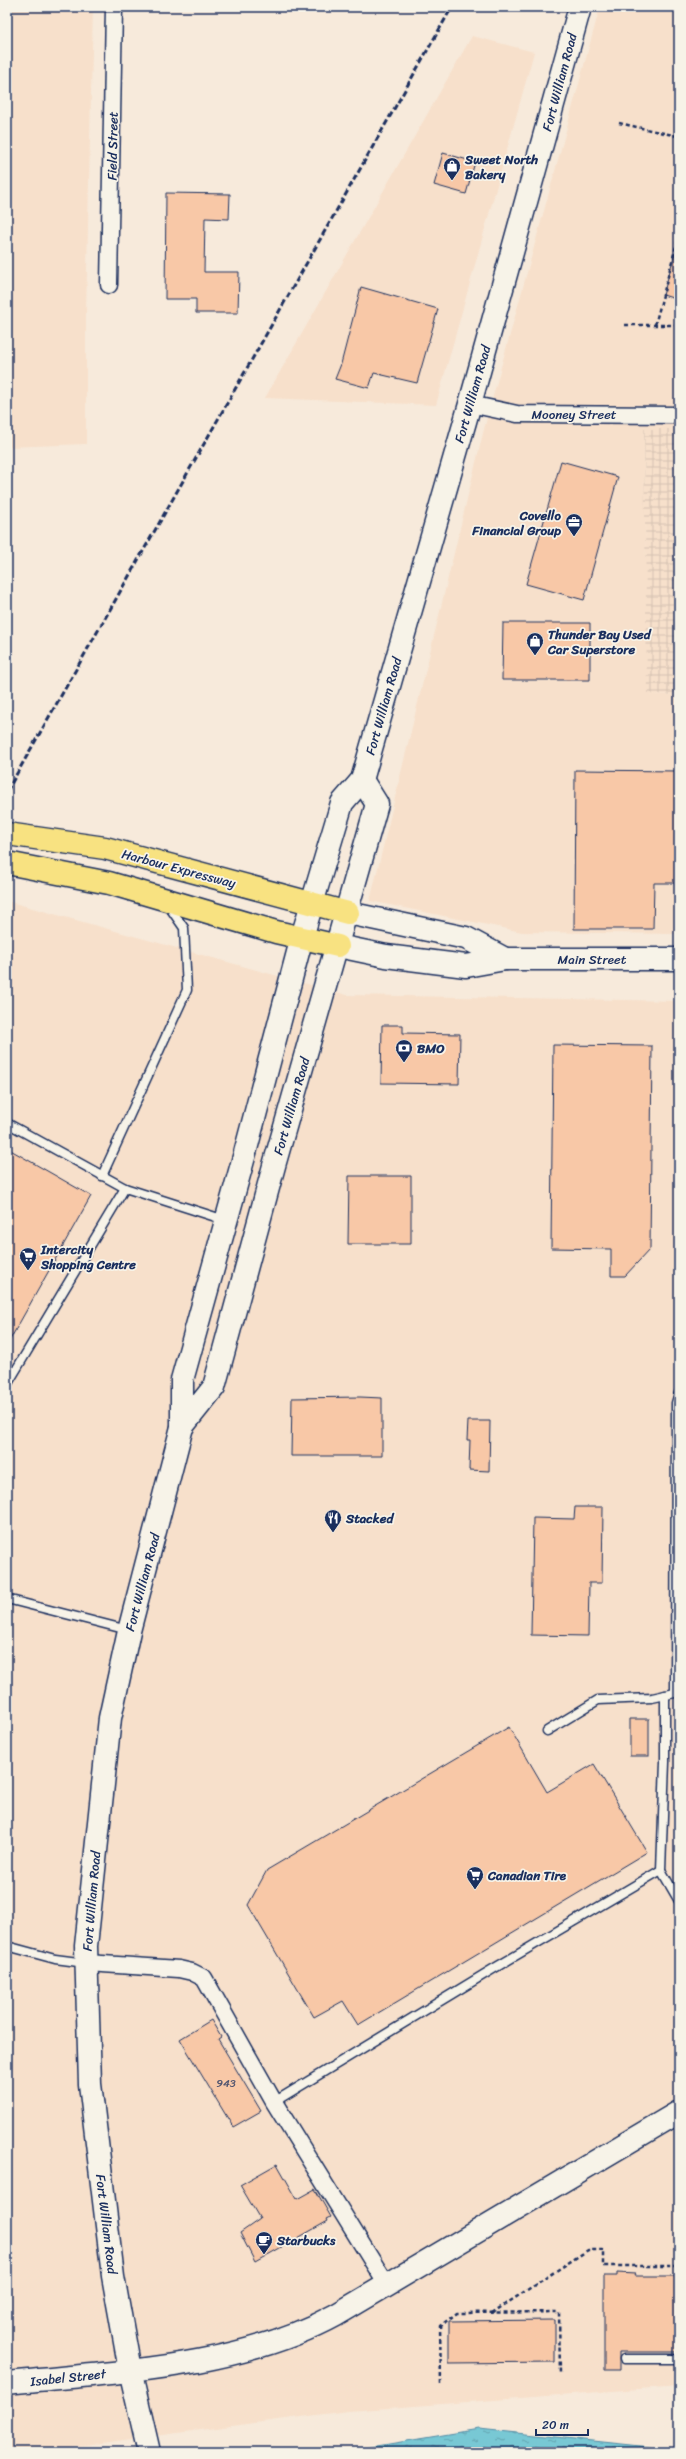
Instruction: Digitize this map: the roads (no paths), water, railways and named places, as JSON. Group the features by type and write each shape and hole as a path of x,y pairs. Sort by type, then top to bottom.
{"main road":[{"name":"Fort William Road","path":"149,2452 130,2370 113,2276 90,2084 86,1946 110,1718 129,1631 182,1427 182,1380 302,937 342,803 362,780 470,404 580,7"},
{"name":"Fort William Road","path":"182,1427 214,1387 275,1162 348,912 377,804 362,780"},
{"name":"Harbour Expressway","path":"7,834 105,848 348,912"},
{"path":"7,863 109,883 165,901 276,932 338,946"},
{"name":"Main Street","path":"348,912 466,938 505,959"},
{"name":"Main Street","path":"338,946 386,956 466,966 505,959 679,959"},
{"name":"Isabel Street","path":"7,2383 130,2370 262,2347 315,2326 679,2112"}],"street":[{"name":"Field Street","path":"109,285 114,7"},
{"name":"Mooney Street","path":"470,404 517,414 679,415"},
{"path":"87,1963 179,1969 192,1972 204,1978 274,2102 387,2285"}],"lane":[{"path":"102,1176 187,990 184,928 165,901"},
{"path":"7,1123 125,1188 226,1220"},
{"path":"7,1385 125,1188"},
{"path":"547,1730 598,1700 675,1693 677,1646 676,1403 679,1393"},
{"path":"7,1599 129,1631"},
{"path":"665,1695 665,1762 660,1870 679,1902"},
{"path":"274,2102 660,1870"},
{"path":"7,1946 54,1959 87,1963"},
{"path":"624,2359 679,2359"}],"water":[{"path":"479,2429 679,2450 679,2452 341,2452"}],"railway":[{"path":"7,791 452,7"}],"place":[{"name":"Sweet North Bakery","path":"452,181"},
{"name":"Covello Financial Group","path":"574,537"},
{"name":"Thunder Bay Used Car Superstore","path":"535,656"},
{"name":"BMO","path":"404,1063"},
{"name":"Intercity Shopping Centre","path":"28,1271"},
{"name":"Stacked","path":"333,1533"},
{"name":"Canadian Tire","path":"475,1890"},
{"name":"Starbucks","path":"264,2255"}]}
